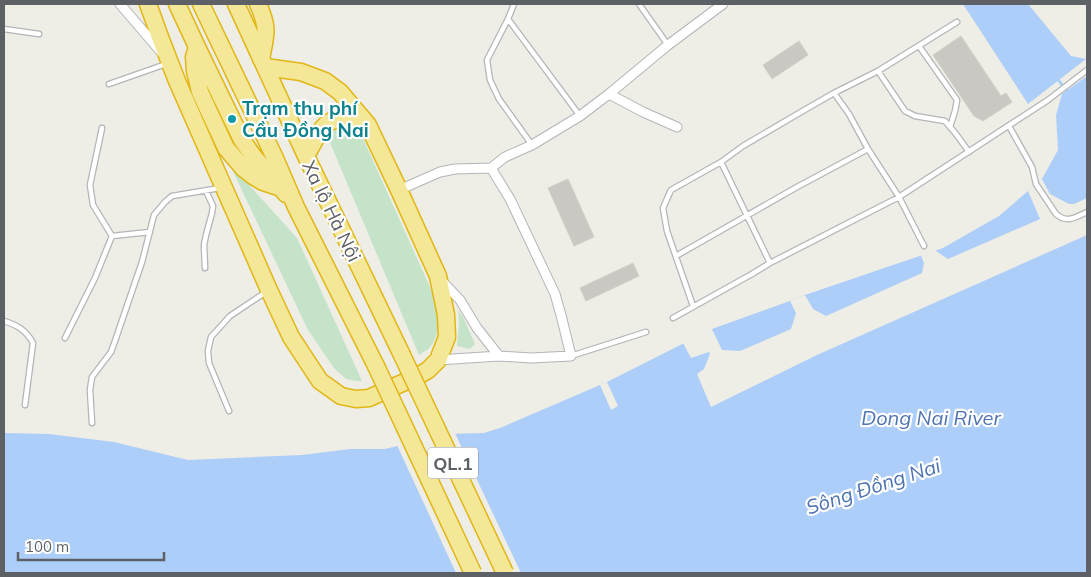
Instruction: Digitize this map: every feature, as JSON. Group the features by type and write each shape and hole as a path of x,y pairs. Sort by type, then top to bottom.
{"highway":[{"path":"148,4 170,62 224,188 292,337 320,381 341,396 356,399 369,398 418,376 428,370 438,360 447,337 446,314 438,276 368,125 340,92 324,82 301,72 264,63 266,26 258,4"},
{"name":"Xa lộ Hà Nội","path":"177,4 197,47 194,57 199,87 226,148 244,169 263,182 281,188 296,206"},
{"name":"Xa lộ Hà Nội","path":"201,4 296,206 376,366 473,573"},
{"name":"Xa lộ Hà Nội","path":"236,4 306,156 505,573"},
{"path":"306,156 321,129 329,121 339,119 368,125"}],"street":[{"path":"120,4 170,62"},
{"path":"399,190 440,172 455,169 491,168 505,157 532,145 580,116 668,44 723,4"},
{"path":"609,94 677,127"},
{"path":"438,360 499,356 531,358 571,356 555,294 510,200 491,168"},
{"path":"438,276 460,300 477,328 499,356"}],"lane":[{"path":"514,4 487,60 490,80 499,99 532,145"},
{"path":"639,4 668,44"},
{"path":"508,19 580,116"},
{"path":"693,306 667,231 663,208 671,190 721,162 743,146 834,93 878,72 957,22"},
{"path":"4,29 39,34"},
{"path":"919,46 957,100 950,127"},
{"path":"109,84 170,62"},
{"path":"673,318 770,263 899,197 1048,100 1087,70"},
{"path":"878,72 906,111 915,116 945,121 969,152"},
{"path":"834,93 849,114 868,149 899,197 924,246"},
{"path":"1009,126 1032,167 1036,184 1056,214 1060,218 1070,220 1087,212"},
{"path":"102,128 90,186 93,204 112,236"},
{"path":"676,256 868,149"},
{"path":"721,162 770,263"},
{"path":"92,423 90,390 92,377 111,352 139,270 154,215 172,196 224,188"},
{"path":"205,268 204,245 213,206 206,191"},
{"path":"112,236 150,232"},
{"path":"65,338 96,278 112,236"},
{"path":"229,411 209,363 208,351 211,337 230,316 269,290"},
{"path":"4,321 21,328 28,334 33,343 25,405"},
{"path":"571,356 646,332"}],"green space":[{"path":"353,126 360,132 434,296 438,321 437,334 431,346 419,355 329,140 332,130 337,127"},
{"path":"229,163 297,238 362,381 346,379 334,368 308,330"},
{"path":"458,310 475,344 470,349 457,346"}],"water":[{"path":"963,4 1028,4 1071,56 1086,59 1028,104"},
{"name":"Dong Nai River","path":"1087,76 1087,573 4,573 4,433 49,434 114,442 188,460 302,455 350,449 385,449 446,434 484,433 500,428 607,382 712,329 943,248 999,216 1042,179 1058,150 1056,115 1062,94"}],"pier":[{"path":"1042,179 1050,194 1069,204 1074,204 1087,198 1087,235 817,355 711,407 697,374 704,369 710,354 709,352 691,358 683,343 712,329 722,350 740,351 791,329 796,313 790,301 805,295 813,309 826,316 922,273 924,263 920,253 933,249 948,259 1040,219 1028,191"},
{"path":"607,382 618,406 611,410 600,385"},
{"path":"445,431 454,431 521,573 456,573 396,443"}],"building":[{"path":"961,36 1001,96 1006,93 1012,102 983,121 974,116 933,55"},
{"path":"799,41 808,55 772,79 763,65"},
{"path":"568,179 594,237 574,246 548,188"},
{"path":"633,263 639,276 586,301 580,288"}],"waterway":[{"path":"1056,77 1069,94"}],"place":[{"name":"Trạm thu phí Cầu Đồng Nai","path":"232,119"}],"water label":[{"name":"Sông Đồng Nai","path":"873,486"}]}
